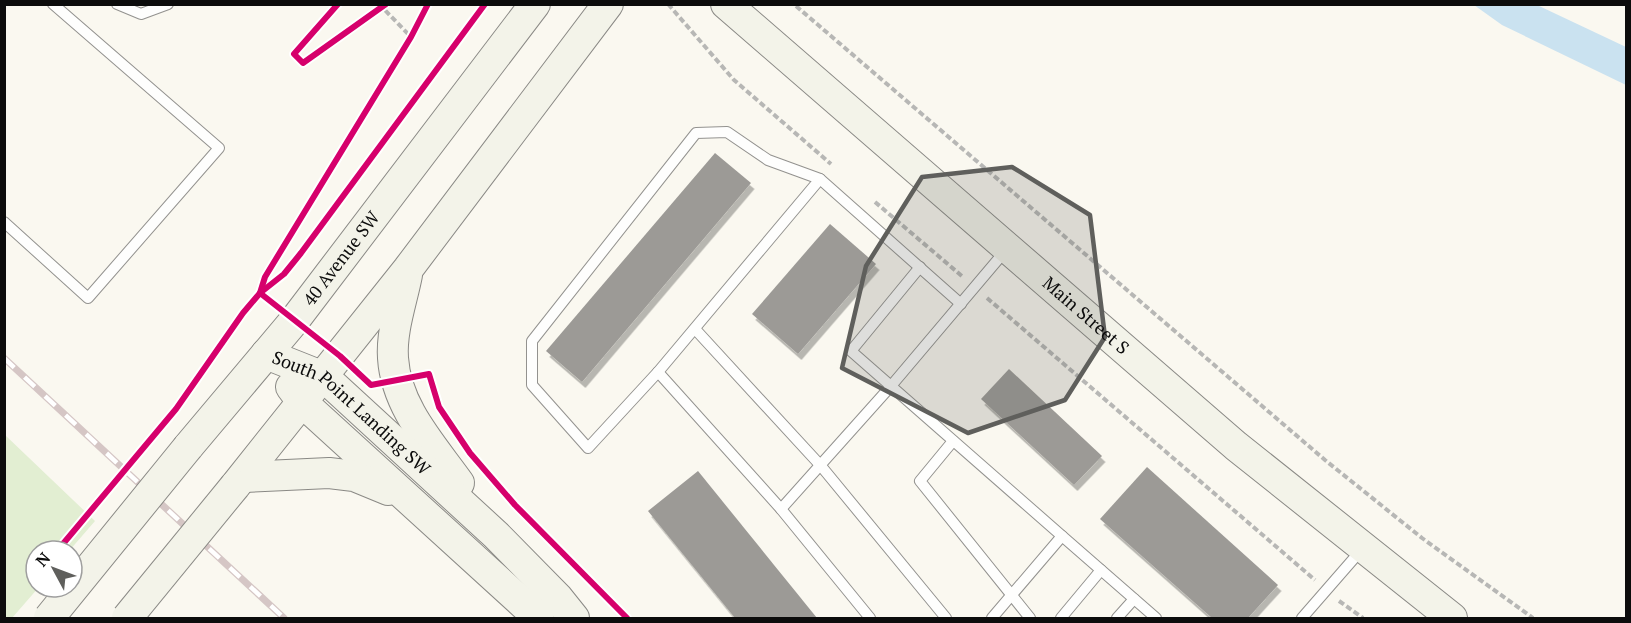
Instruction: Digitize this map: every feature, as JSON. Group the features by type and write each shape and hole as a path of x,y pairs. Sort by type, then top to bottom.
{"main road":[{"name":"40 Avenue SW","path":"49,618 266,354 535,4"},
{"path":"127,618 324,377 608,4"},
{"name":"Main Street S","path":"726,4 1006,250 1236,446 1452,618"},
{"path":"408,269 395,331 393,357 402,396 412,418 496,535"},
{"name":"South Point Landing SW","path":"266,354 324,377 496,535 558,598 574,618"},
{"name":"South Point Landing SW","path":"266,354 303,403 539,618"},
{"path":"240,481 329,473 354,476 402,495"}],"lane":[{"path":"4,222 88,298 219,148 53,4"},
{"path":"117,4 141,14 168,4"},
{"path":"820,179 658,372 588,448 532,385 532,341 696,133 727,132 768,160 820,179 961,303"},
{"path":"781,509 891,386 1006,250"},
{"path":"920,267 851,351 1156,618"},
{"path":"695,329 821,466 946,618"},
{"path":"658,372 781,509 870,618"},
{"path":"953,441 920,481 1030,618"},
{"path":"993,618 1062,536"},
{"path":"1302,618 1363,548"},
{"path":"1061,618 1101,570"},
{"path":"1117,618 1134,599"}],"path":[{"path":"668,4 734,80 832,165"},
{"path":"373,14 382,6 411,37"},
{"path":"796,6 1325,460 1422,538 1533,618"},
{"path":"405,47 415,29"},
{"path":"868,195 1327,590 1363,618"}],"highlighted area":[{"path":"1012,167 1090,215 1105,337 1065,400 968,433 842,368 866,266 922,177"}],"green space":[{"path":"5,435 95,521 79,539 24,539 24,599 29,599 12,618 4,618"}],"water":[{"path":"1474,5 1537,5 1626,47 1626,85 1502,25"}],"building":[{"path":"715,153 751,183 582,382 546,351"},
{"path":"830,224 876,264 798,354 752,314"},
{"path":"1009,369 1102,456 1074,485 981,399"},
{"path":"1147,467 1278,585 1248,618 1212,618 1100,519"},
{"path":"698,471 817,618 735,618 648,511"}],"railway":[{"path":"4,358 284,618"}],"cycle path":[{"path":"338,4 294,54 303,63 386,4"},
{"path":"428,4 411,37 265,277 260,293 340,356 371,385 429,374 439,407 470,453 515,505 627,618"},
{"path":"67,539 176,409 243,313 260,293 284,274 301,253 485,4"}]}
